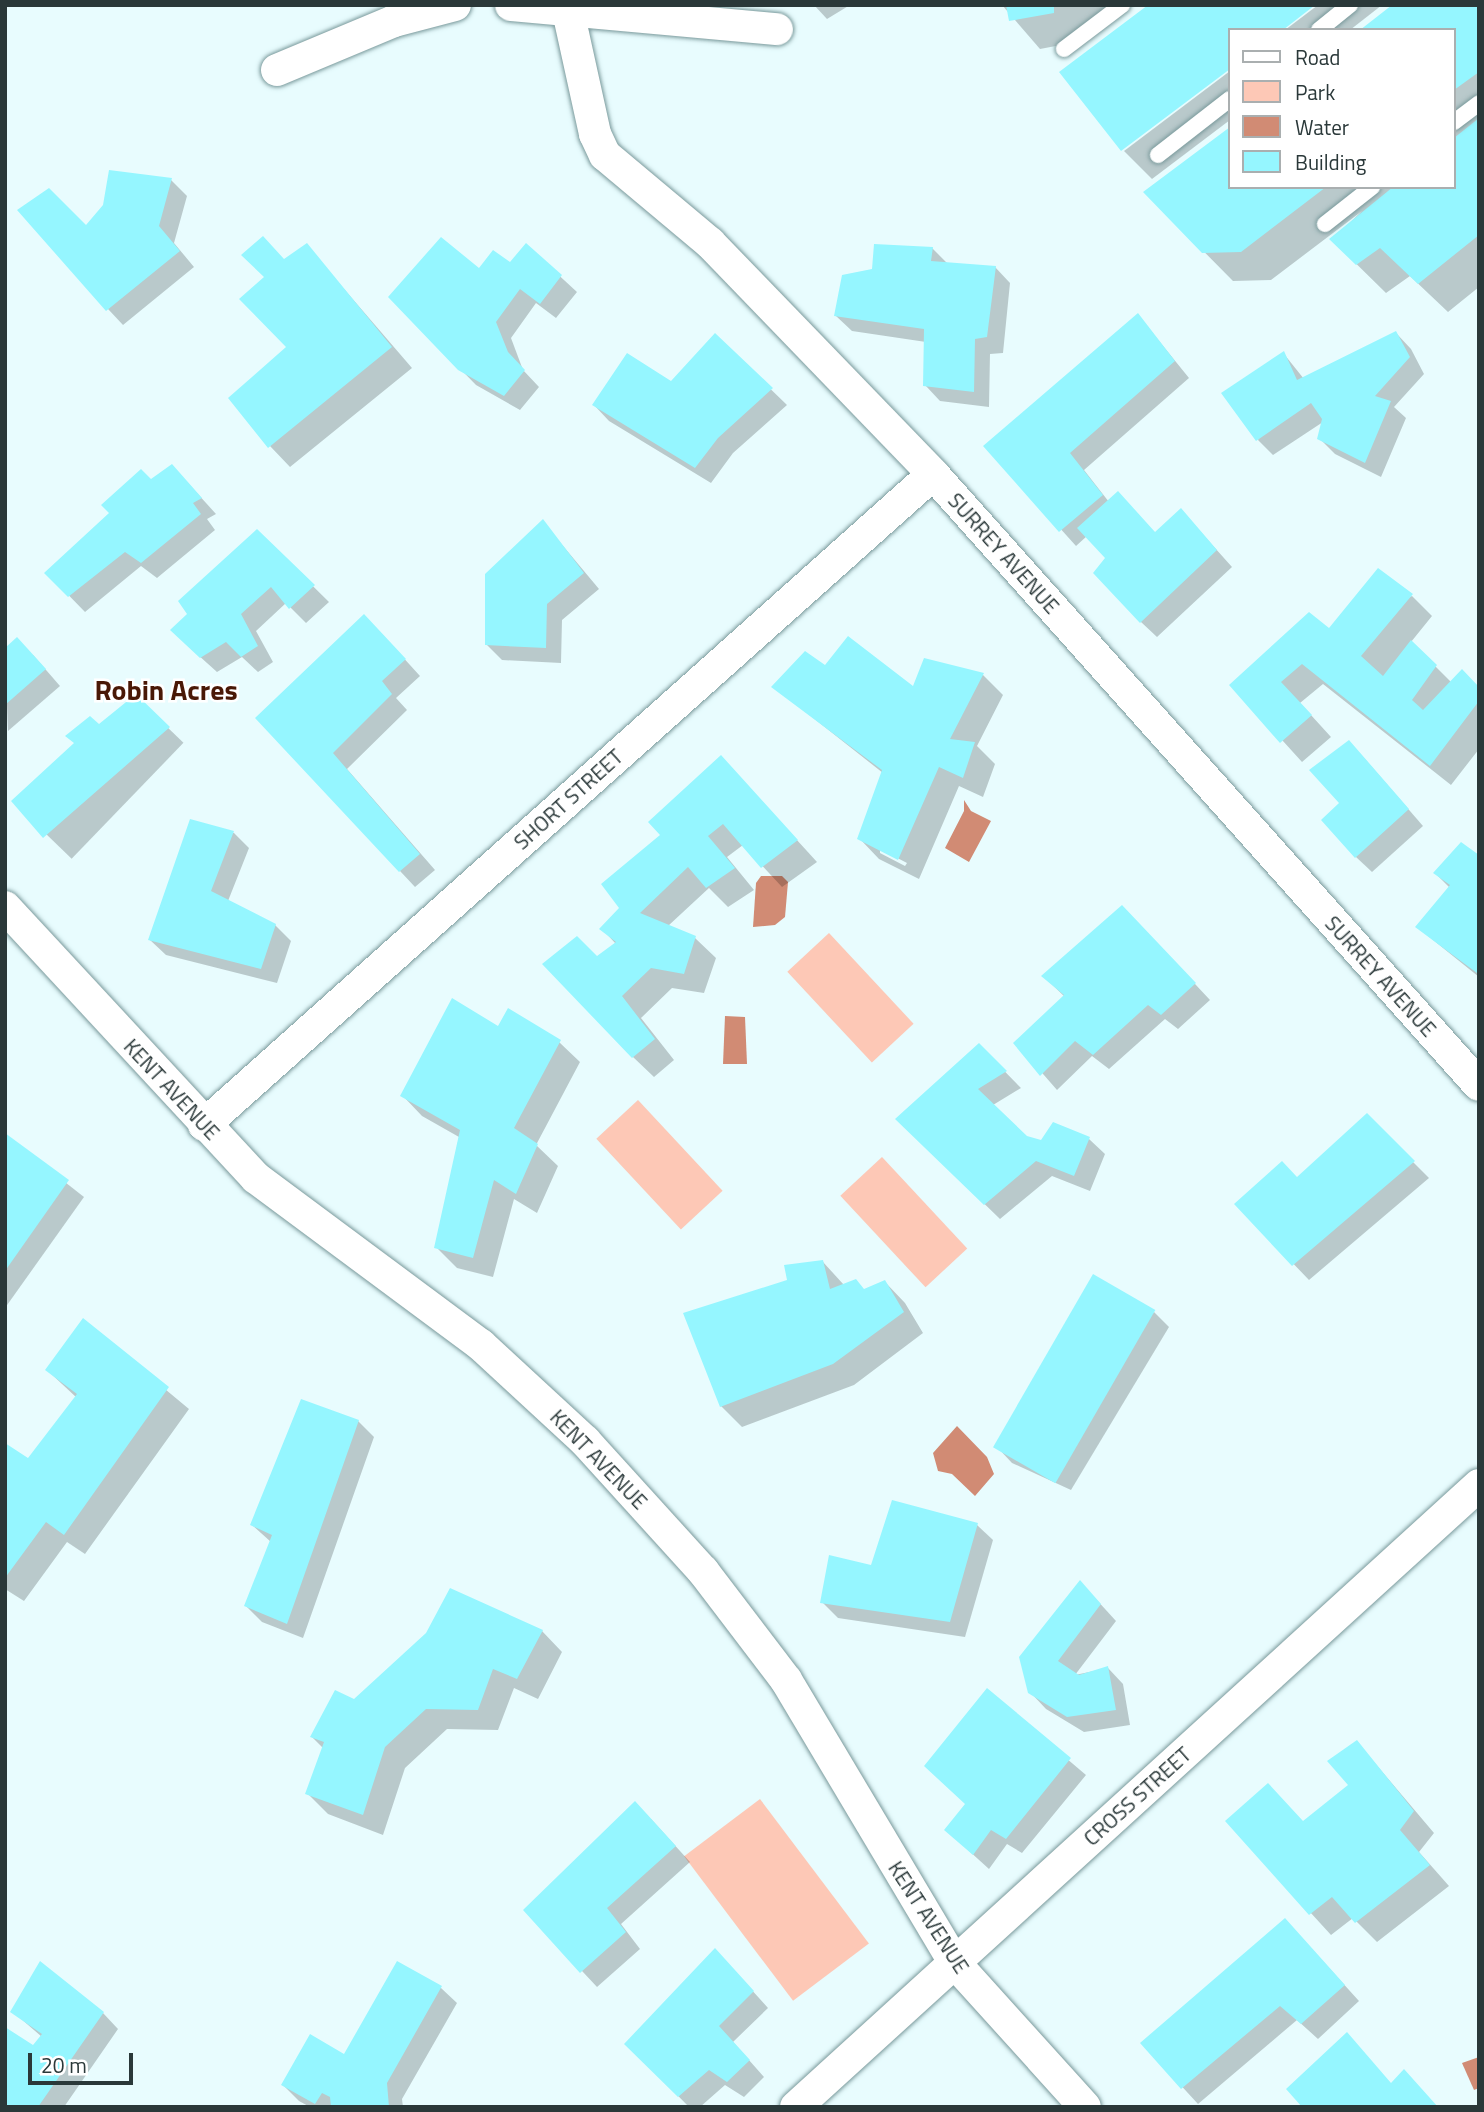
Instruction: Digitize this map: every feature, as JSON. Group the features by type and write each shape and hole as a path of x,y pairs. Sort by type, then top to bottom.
{"street":[{"path":"277,70 394,22 455,5"},
{"path":"511,5 778,29"},
{"name":"SURREY AVENUE","path":"568,11 595,134 604,155 710,243 933,474 1479,1085"},
{"name":"SHORT STREET","path":"204,1125 933,474"},
{"name":"KENT AVENUE","path":"5,907 204,1125 256,1178 481,1345 585,1441 694,1561 786,1680 954,1962 1085,2107"},
{"name":"CROSS STREET","path":"796,2107 1479,1485"}],"lane":[{"path":"1064,49 1122,5"},
{"path":"1321,28 1350,5"},
{"path":"1158,155 1228,101"},
{"path":"1456,120 1479,103"},
{"path":"1325,225 1370,189"}],"green space":[{"path":"829,933 914,1024 872,1063 787,972"},
{"path":"638,1100 723,1191 681,1230 596,1139"},
{"path":"882,1157 967,1248 926,1287 840,1196"},
{"path":"760,1799 869,1944 793,2001 684,1856"}],"water":[{"path":"964,800 971,811 991,821 969,862 945,848 964,811"},
{"path":"761,876 782,876 788,882 785,917 775,925 753,927 756,883"},
{"path":"725,1016 745,1017 747,1064 723,1064"},
{"path":"957,1426 987,1457 994,1474 975,1496 952,1474 938,1471 933,1453"},
{"path":"1479,2057 1479,2088 1474,2090 1462,2063"}],"building":[{"path":"1006,5 1054,5 1054,13 1009,21"},
{"path":"1148,5 1315,5 1286,28 1228,28 1228,71 1121,151 1059,72"},
{"path":"1392,5 1479,5 1479,72 1456,89 1456,28 1363,28"},
{"path":"1479,118 1479,235 1418,284 1380,248 1356,265 1329,239 1391,189 1456,189 1456,136"},
{"path":"1228,128 1228,189 1323,189 1241,252 1202,253 1143,192"},
{"path":"109,170 172,178 159,226 180,251 106,311 17,210 49,188 86,225 103,205"},
{"path":"263,236 284,259 307,243 392,347 268,448 228,398 286,347 239,299 264,277 241,255"},
{"path":"441,237 479,268 493,250 510,262 526,243 562,275 540,304 520,289 496,322 508,352 525,370 504,396 458,370 388,297"},
{"path":"874,244 933,247 931,261 996,266 987,337 975,339 974,392 923,386 924,329 834,316 842,275 872,269"},
{"path":"1138,313 1175,361 1070,453 1103,495 1059,532 983,446"},
{"path":"1396,331 1410,357 1375,396 1391,401 1365,463 1317,439 1322,419 1311,403 1256,441 1221,393 1284,351 1297,380"},
{"path":"715,333 773,388 718,438 695,468 592,405 627,353 671,381"},
{"path":"172,464 202,498 193,503 201,514 141,563 125,552 68,597 44,573 109,513 101,505 141,469 151,479"},
{"path":"1118,491 1155,532 1181,508 1217,550 1140,623 1093,573 1105,558 1077,528"},
{"path":"543,519 584,573 547,604 546,648 485,645 485,574"},
{"path":"257,529 315,585 289,609 271,587 241,614 258,646 241,657 226,642 200,658 170,630 187,614 178,601"},
{"path":"1378,568 1413,594 1361,656 1383,676 1411,640 1437,665 1412,700 1423,710 1462,669 1479,687 1479,701 1430,766 1302,664 1281,682 1312,715 1280,743 1229,685 1309,612 1329,628"},
{"path":"364,614 406,659 382,681 392,694 333,753 420,854 399,872 255,718"},
{"path":"848,636 913,686 924,658 984,673 950,739 975,742 963,778 939,767 898,860 857,839 882,770 771,687 805,651 825,665"},
{"path":"17,637 46,669 5,705 5,648"},
{"path":"136,694 170,727 43,838 11,801 74,743 65,736 90,716 99,724"},
{"path":"1349,740 1409,809 1355,858 1321,820 1339,803 1309,770"},
{"path":"721,755 798,840 761,868 723,824 708,836 735,868 706,888 688,867 640,913 696,936 684,974 651,968 622,996 655,1039 632,1058 542,964 577,936 597,956 616,942 599,929 619,908 601,884 660,835 648,822"},
{"path":"190,819 234,831 211,891 276,924 261,969 148,940"},
{"path":"1461,842 1479,855 1477,973 1415,927 1450,885 1433,873"},
{"path":"1122,905 1196,983 1161,1015 1148,1005 1093,1055 1075,1041 1040,1076 1013,1043 1064,995 1041,976"},
{"path":"452,998 498,1026 508,1008 561,1040 514,1128 538,1144 516,1194 494,1180 473,1258 434,1248 460,1130 400,1096"},
{"path":"979,1043 1007,1071 978,1089 1027,1136 1041,1140 1053,1122 1090,1137 1074,1176 1036,1161 984,1205 895,1119"},
{"path":"1367,1113 1415,1161 1292,1266 1234,1204 1282,1161 1297,1177"},
{"path":"5,1133 69,1180 5,1271"},
{"path":"823,1260 830,1289 856,1279 864,1289 885,1280 904,1312 833,1364 720,1407 683,1313 787,1280 784,1265"},
{"path":"1093,1274 1155,1310 1055,1483 993,1447"},
{"path":"83,1318 169,1387 64,1535 46,1522 5,1578 5,1443 28,1458 77,1394 45,1370"},
{"path":"301,1399 359,1420 287,1624 244,1606 272,1535 250,1525"},
{"path":"892,1500 978,1523 950,1622 820,1603 829,1555 871,1565"},
{"path":"1080,1580 1101,1604 1058,1661 1079,1675 1108,1666 1116,1710 1067,1717 1028,1693 1019,1657"},
{"path":"450,1588 543,1630 517,1679 493,1669 478,1710 426,1709 385,1747 363,1815 305,1794 324,1742 310,1737 335,1690 354,1699 426,1633"},
{"path":"987,1688 1071,1758 1006,1839 991,1830 973,1855 944,1830 965,1804 924,1766"},
{"path":"1357,1740 1414,1811 1400,1830 1430,1865 1355,1923 1332,1897 1309,1915 1225,1821 1268,1783 1303,1821 1348,1785 1327,1761"},
{"path":"635,1801 676,1846 607,1908 626,1932 580,1973 523,1910"},
{"path":"1285,1918 1345,1985 1301,2024 1280,2006 1181,2089 1140,2043"},
{"path":"715,1948 754,1991 719,2026 750,2060 727,2082 709,2070 678,2097 624,2044"},
{"path":"40,1961 104,2012 38,2107 5,2107 5,2027 33,2045 42,2034 10,2012"},
{"path":"397,1961 442,1986 387,2083 389,2107 331,2107 330,2097 322,2093 315,2104 281,2085 310,2034 344,2054"},
{"path":"1347,2032 1391,2083 1404,2069 1438,2107 1302,2107 1286,2089"}],"district":[{"name":"Robin Acres","path":"166,690"}]}
